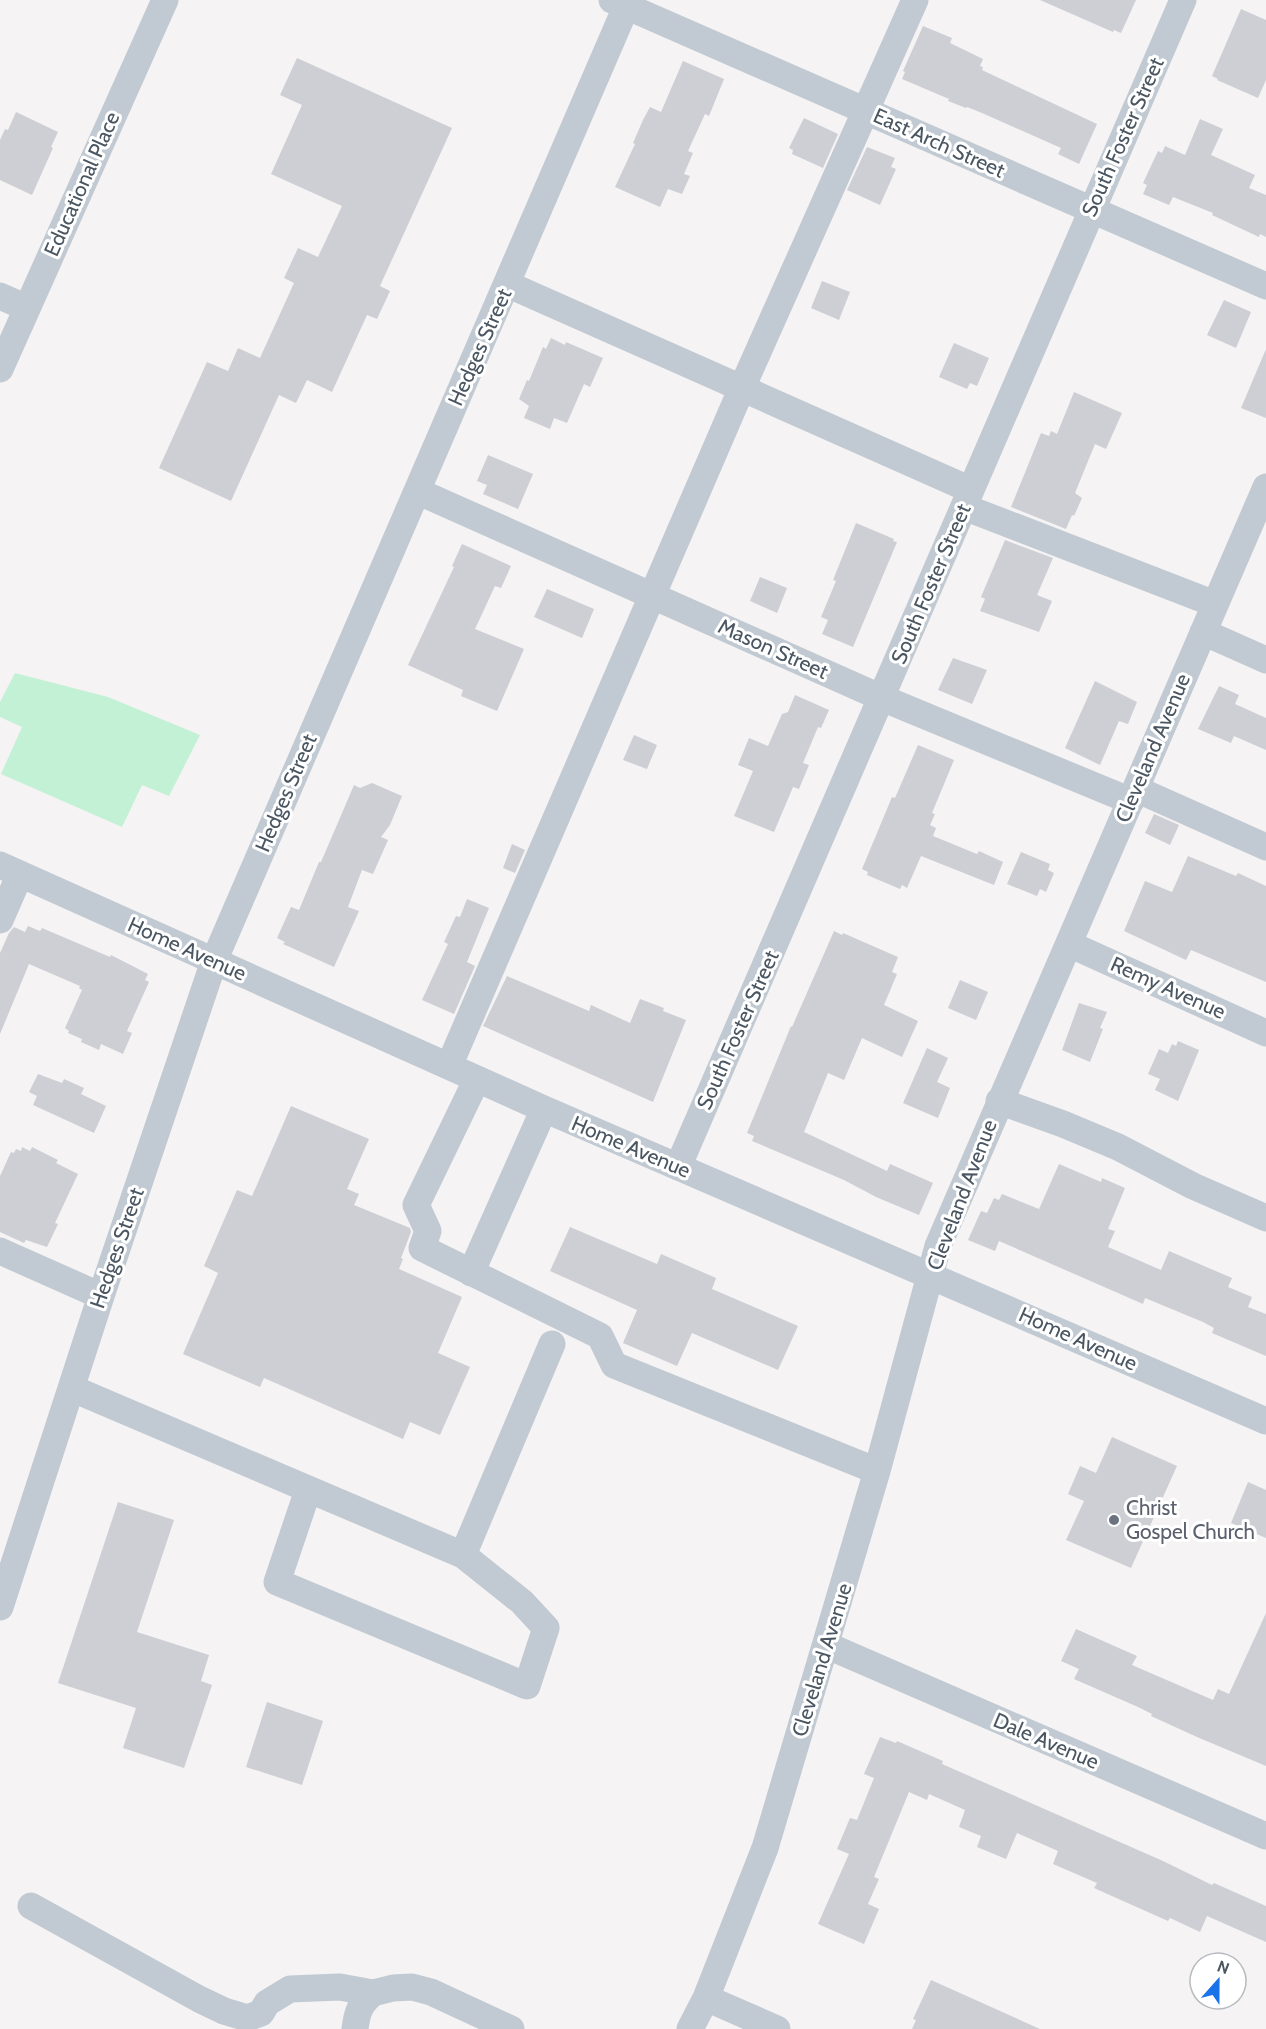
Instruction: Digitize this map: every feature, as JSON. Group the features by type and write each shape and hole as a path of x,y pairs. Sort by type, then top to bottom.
{"street":[{"name":"Educational Place","path":"0,369 165,0"},
{"path":"449,1066 741,390 915,0"},
{"name":"South Foster Street","path":"678,1167 1183,0"},
{"name":"East Arch Street","path":"622,2 1266,286"},
{"name":"Hedges Street","path":"0,1607 101,1296 214,961 507,284 622,2"},
{"path":"507,284 741,390 967,498 1215,604"},
{"path":"0,296 27,308"},
{"name":"Cleveland Avenue","path":"690,2029 706,1998 765,1848 877,1471 938,1246 1266,487"},
{"name":"Mason Street","path":"417,491 882,698 1266,847"},
{"path":"1203,632 1266,660"},
{"path":"0,920 10,870"},
{"name":"Home Avenue","path":"10,870 544,1109 1266,1421"},
{"name":"Remy Avenue","path":"1069,944 1266,1033"},
{"path":"477,1079 416,1205 428,1231 422,1248 600,1336 614,1365 877,1471"},
{"path":"999,1101 1118,1147 1193,1186 1266,1218"},
{"path":"471,1273 544,1109"},
{"path":"0,1251 101,1296"},
{"path":"463,1555 552,1344"},
{"path":"71,1388 463,1555 522,1602 546,1628 527,1686 277,1582 308,1490"},
{"name":"Dale Avenue","path":"826,1645 1266,1836"},
{"path":"31,1906 199,2000 247,2018 261,2013 267,2003 290,1989 340,1987 373,1993 393,1988 412,1987 431,1992 511,2029"},
{"path":"355,2029 357,2013 362,2003 373,1993"},
{"path":"706,1998 777,2029"}],"green space":[{"path":"15,673 108,697 200,735 169,796 142,785 122,827 1,774 22,727 0,717 0,702"}],"building":[{"path":"1040,0 1136,0 1121,33 1114,30 1113,32"},
{"path":"1241,9 1266,20 1266,80 1258,98 1212,76"},
{"path":"923,26 952,38 950,43 983,59 980,66 983,67 982,70 1097,124 1079,164 1058,154 1061,148 982,113 948,101 949,99 902,79 905,72 903,71"},
{"path":"297,58 452,128 380,286 390,291 377,319 367,315 332,392 307,380 296,403 279,395 231,501 159,468 207,362 228,371 238,348 260,358 294,283 284,278 298,248 318,257 342,206 271,174 302,105 280,95"},
{"path":"683,61 724,79 709,116 705,114 688,151 693,153 684,174 690,176 682,194 668,189 660,207 615,187 650,107 661,112"},
{"path":"16,112 58,132 32,195 0,180 0,140 5,129 8,130"},
{"path":"804,118 838,134 823,168 792,154 793,150 789,148"},
{"path":"1200,119 1223,129 1211,155 1255,175 1249,188 1266,195 1266,237 1260,234 1259,237 1212,215 1213,213 1173,197 1169,205 1143,194 1147,185 1143,183 1158,151 1162,153 1165,146 1185,155"},
{"path":"867,147 895,158 891,167 896,169 880,205 847,190"},
{"path":"822,281 850,292 839,320 811,308"},
{"path":"1224,300 1251,312 1236,348 1207,335"},
{"path":"551,338 603,358 590,387 584,384 567,423 554,418 550,429 524,418 529,406 519,399 543,347 546,349"},
{"path":"954,343 989,358 977,386 970,383 967,389 939,377"},
{"path":"1266,349 1266,418 1241,408"},
{"path":"1074,392 1122,413 1106,449 1095,444 1075,493 1082,498 1066,529 1011,507 1041,433 1049,436 1051,431 1057,434"},
{"path":"488,455 533,474 518,509 483,494 487,485 477,481"},
{"path":"856,523 897,542 853,647 822,634 828,620 821,617"},
{"path":"1005,540 1053,558 1037,595 1052,601 1039,632 980,611 985,599 981,597"},
{"path":"462,544 511,566 501,588 495,586 475,629 524,649 497,711 461,696 463,690 408,665 454,567 452,566"},
{"path":"760,577 787,588 777,613 750,601"},
{"path":"547,589 594,609 582,638 534,617"},
{"path":"953,658 987,670 972,704 938,690"},
{"path":"1095,681 1137,702 1128,724 1119,721 1100,765 1065,748"},
{"path":"1219,686 1239,695 1235,704 1266,718 1266,750 1234,736 1231,743 1198,729"},
{"path":"795,695 829,710 821,728 818,727 803,763 809,765 799,789 793,787 774,832 734,816 753,771 738,765 749,738 768,746 782,714 788,712"},
{"path":"634,735 657,745 647,769 623,760"},
{"path":"918,745 954,760 932,813 935,814 930,825 936,828 933,836 977,854 979,851 1003,862 994,885 921,856 907,888 902,885 900,889 867,875 868,872 862,869 892,797 895,798"},
{"path":"372,783 402,796 390,825 381,837 388,840 373,874 362,870 348,907 359,911 334,967 283,944 285,942 277,938 291,907 299,910 354,785 360,788"},
{"path":"1154,814 1179,825 1170,845 1145,833"},
{"path":"512,844 525,850 515,873 503,868"},
{"path":"1021,852 1050,864 1048,870 1054,873 1046,892 1040,889 1037,896 1007,884"},
{"path":"1188,856 1236,876 1238,873 1266,886 1266,982 1191,950 1186,960 1124,931 1145,881 1172,892"},
{"path":"467,899 489,908 467,962 475,966 454,1014 422,1000 448,944 444,942 456,916 460,917"},
{"path":"28,926 40,931 42,928 110,957 111,955 148,974 145,980 149,982 127,1031 132,1033 123,1054 101,1044 99,1050 68,1033 69,1031 65,1028 82,990 80,986 29,964 0,1034 0,953 14,927 25,932"},
{"path":"834,931 898,957 892,972 897,974 884,1005 918,1021 902,1057 862,1038 844,1080 828,1073 804,1132 887,1171 890,1164 933,1183 919,1215 752,1141 754,1136 747,1133 791,1026"},
{"path":"507,976 589,1011 591,1005 630,1023 640,999 686,1020 653,1102 483,1026"},
{"path":"960,980 988,992 976,1020 948,1008"},
{"path":"1079,1003 1107,1012 1090,1062 1062,1050"},
{"path":"1178,1041 1199,1050 1178,1101 1155,1090 1160,1079 1148,1074 1159,1049 1168,1053 1172,1044 1176,1046"},
{"path":"927,1048 948,1058 937,1082 950,1088 938,1118 903,1103"},
{"path":"38,1074 62,1083 64,1079 84,1088 81,1094 106,1106 94,1133 33,1105 37,1096 29,1092"},
{"path":"291,1106 369,1139 347,1189 359,1194 354,1205 410,1228 411,1232 399,1269 462,1297 438,1353 470,1367 440,1435 410,1422 403,1439 264,1378 260,1387 183,1354 218,1273 204,1266 237,1190 252,1196"},
{"path":"22,1147 30,1151 32,1147 58,1160 56,1163 78,1174 55,1223 58,1224 47,1247 26,1240 24,1243 0,1232 0,1176 11,1152 14,1153 16,1149 21,1151"},
{"path":"1059,1164 1101,1182 1102,1178 1125,1188 1108,1229 1115,1231 1108,1247 1161,1270 1169,1251 1232,1278 1228,1287 1252,1297 1248,1307 1266,1314 1266,1356 1212,1333 1214,1328 1203,1322 1145,1298 1143,1304 999,1241 995,1251 968,1240 981,1211 987,1213 994,1198 999,1200 1002,1194 1039,1209"},
{"path":"570,1227 657,1264 661,1254 716,1278 712,1289 798,1326 778,1370 692,1333 677,1366 623,1343 637,1310 550,1271"},
{"name":"Christ Gospel Church","path":"1112,1437 1177,1466 1131,1568 1066,1540 1084,1501 1068,1494 1080,1466 1096,1473"},
{"path":"1248,1482 1266,1490 1266,1538 1231,1523"},
{"path":"118,1502 174,1520 137,1632 209,1655 201,1681 212,1685 184,1768 123,1748 136,1708 58,1683"},
{"path":"1266,1613 1266,1766 1197,1737 1151,1716 1152,1714 1138,1707 1074,1679 1079,1669 1061,1661 1076,1629 1137,1656 1132,1665 1213,1700 1218,1689 1229,1694"},
{"path":"267,1702 323,1721 302,1785 246,1767"},
{"path":"880,1737 896,1743 897,1741 943,1761 942,1764 1163,1861 1212,1885 1214,1883 1266,1906 1266,1942 1207,1916 1200,1932 1170,1918 1168,1921 1094,1888 1097,1883 1053,1864 1058,1851 1017,1833 1006,1859 977,1847 981,1836 959,1827 965,1810 929,1794 927,1800 909,1792 874,1877 879,1879 868,1904 879,1909 864,1944 818,1924 849,1854 837,1849 850,1818 857,1820 874,1778 864,1774"},
{"path":"931,1980 1040,2029 912,2029 916,2020 913,2019"}],"place":[{"name":"Christ Gospel Church","path":"1114,1520"}]}
